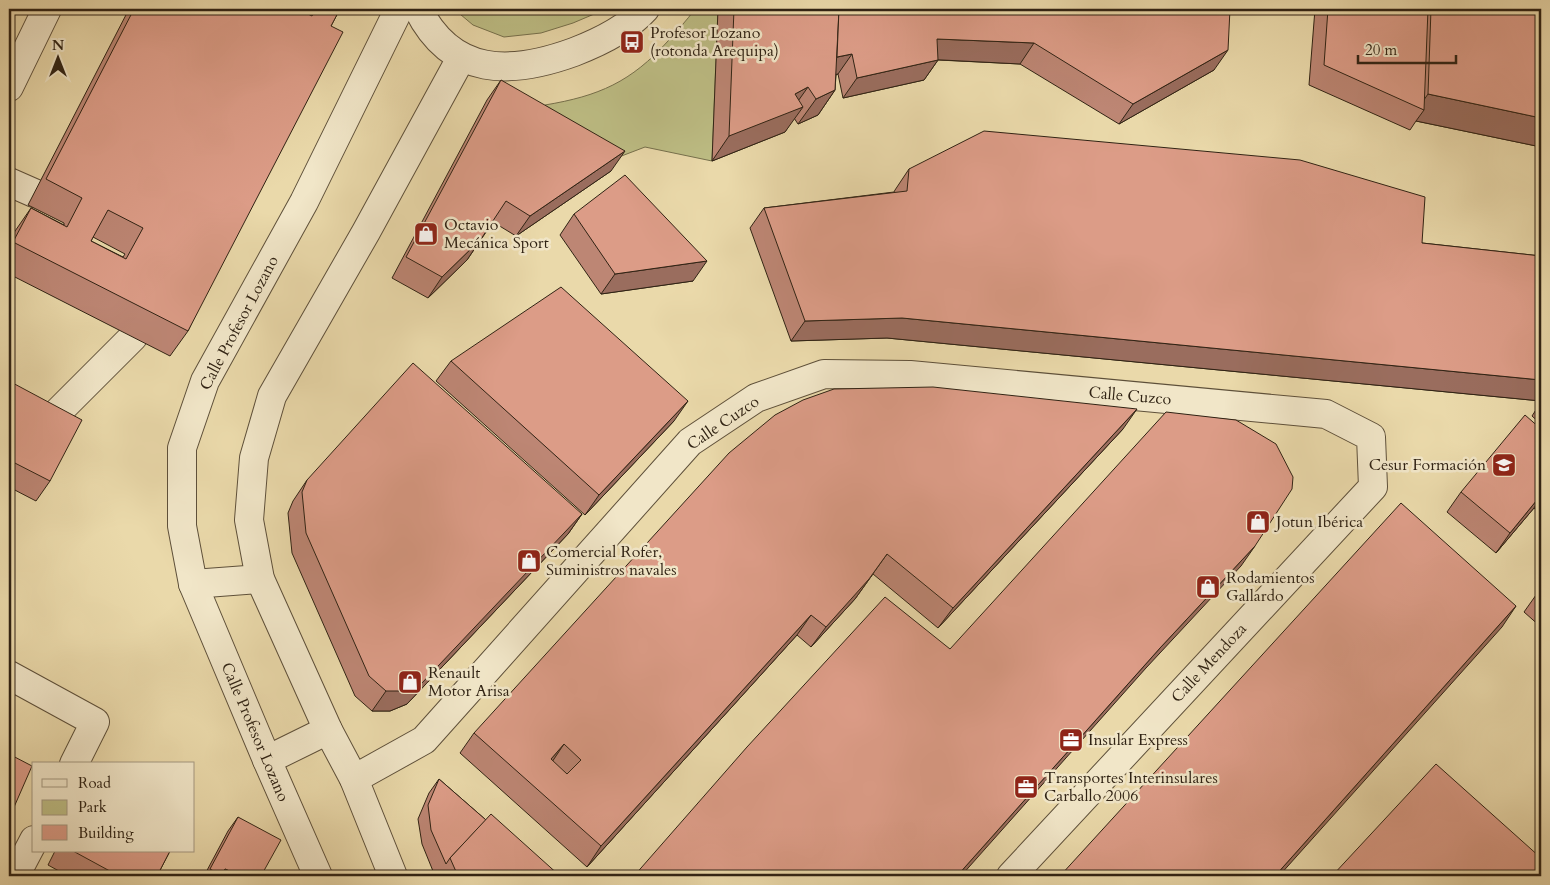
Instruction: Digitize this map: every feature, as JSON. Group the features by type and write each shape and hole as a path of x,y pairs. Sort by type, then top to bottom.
{"street":[{"path":"9,88 47,9"},
{"name":"Calle Profesor Lozano","path":"318,876 193,584 182,526 182,448 205,381 304,202 399,9"},
{"path":"418,9 426,26 443,44 462,58 490,67 520,67 551,60 593,45 634,21 646,9"},
{"path":"393,876 354,779 328,730 260,579 249,520 254,458 272,396 366,232 462,58"},
{"path":"9,182 34,193"},
{"path":"43,427 133,337"},
{"name":"Calle Cuzco","path":"354,779 424,740 690,442 756,398 824,374 910,375 1326,414 1371,437"},
{"name":"Calle Mendoza","path":"1011,876 1373,487 1371,437"},
{"path":"193,584 260,579"},
{"path":"9,675 95,722 75,762"},
{"path":"267,760 328,730"},
{"path":"15,876 32,844"}],"green space":[{"path":"454,9 606,9 573,23 541,33 504,37 473,25"},
{"path":"695,9 718,9 712,161 645,147 598,165 545,105 598,92 627,77 654,55"}],"building":[{"path":"134,9 298,9 312,16 316,9 340,9 331,26 343,32 188,331 13,242 31,208 67,227 82,198 46,179","holes":["108,210 143,228 126,259 91,241"]},
{"path":"734,9 839,9 835,90 816,99 808,87 795,94 803,107 729,136"},
{"path":"839,9 1230,9 1228,50 1133,104 1034,43 937,39 938,60 857,78 852,54 837,57"},
{"path":"1328,9 1428,9 1424,110 1324,65"},
{"path":"1431,9 1541,9 1541,118 1428,94"},
{"path":"501,80 625,151 530,216 506,201 481,239 442,277 406,257"},
{"path":"984,131 1300,160 1425,197 1422,243 1541,256 1541,380 902,318 805,321 764,208 907,191 909,169"},
{"path":"625,175 707,261 615,274 574,214"},
{"path":"561,287 688,401 599,495 451,361"},
{"path":"413,363 582,514 421,684 404,691 386,691 369,676 306,533 302,492 307,480"},
{"path":"9,381 82,420 50,481 9,460"},
{"path":"933,387 1137,409 953,608 887,554 869,579 826,627 811,615 601,846 474,733 729,453 775,415 803,400 834,389","holes":["564,744 581,760 567,774 551,759"]},
{"path":"1166,412 1236,420 1276,444 1293,477 1292,489 1255,546 1160,648 957,876 634,876 747,747 885,597 950,649"},
{"path":"1525,415 1541,429 1541,495 1510,533 1461,492"},
{"path":"1401,503 1516,606 1275,876 1060,876"},
{"path":"9,754 32,766 11,814 9,813"},
{"path":"1436,764 1541,858 1541,876 1332,876"},
{"path":"439,779 486,820 446,864 431,830 428,805"},
{"path":"491,814 560,876 458,876 450,858"},
{"path":"238,817 281,840 261,876 240,876 225,869 221,875 210,869"},
{"path":"75,852 169,852 157,876 119,876"},
{"path":"225,869 240,876 222,876"}],"place":[{"name":"Profesor Lozano (rotonda Arequipa)","path":"632,42"},
{"name":"Octavio Mecánica Sport","path":"426,234"},
{"name":"Cesur Formación","path":"1504,465"},
{"name":"Jotun Ibérica","path":"1258,522"},
{"name":"Comercial Rofer, Suministros navales","path":"529,561"},
{"name":"Rodamientos Gallardo","path":"1208,587"},
{"name":"Renault Motor Arisa","path":"410,682"},
{"name":"Insular Express","path":"1071,740"},
{"name":"Transportes Interinsulares Carballo 2006","path":"1026,787"}]}
